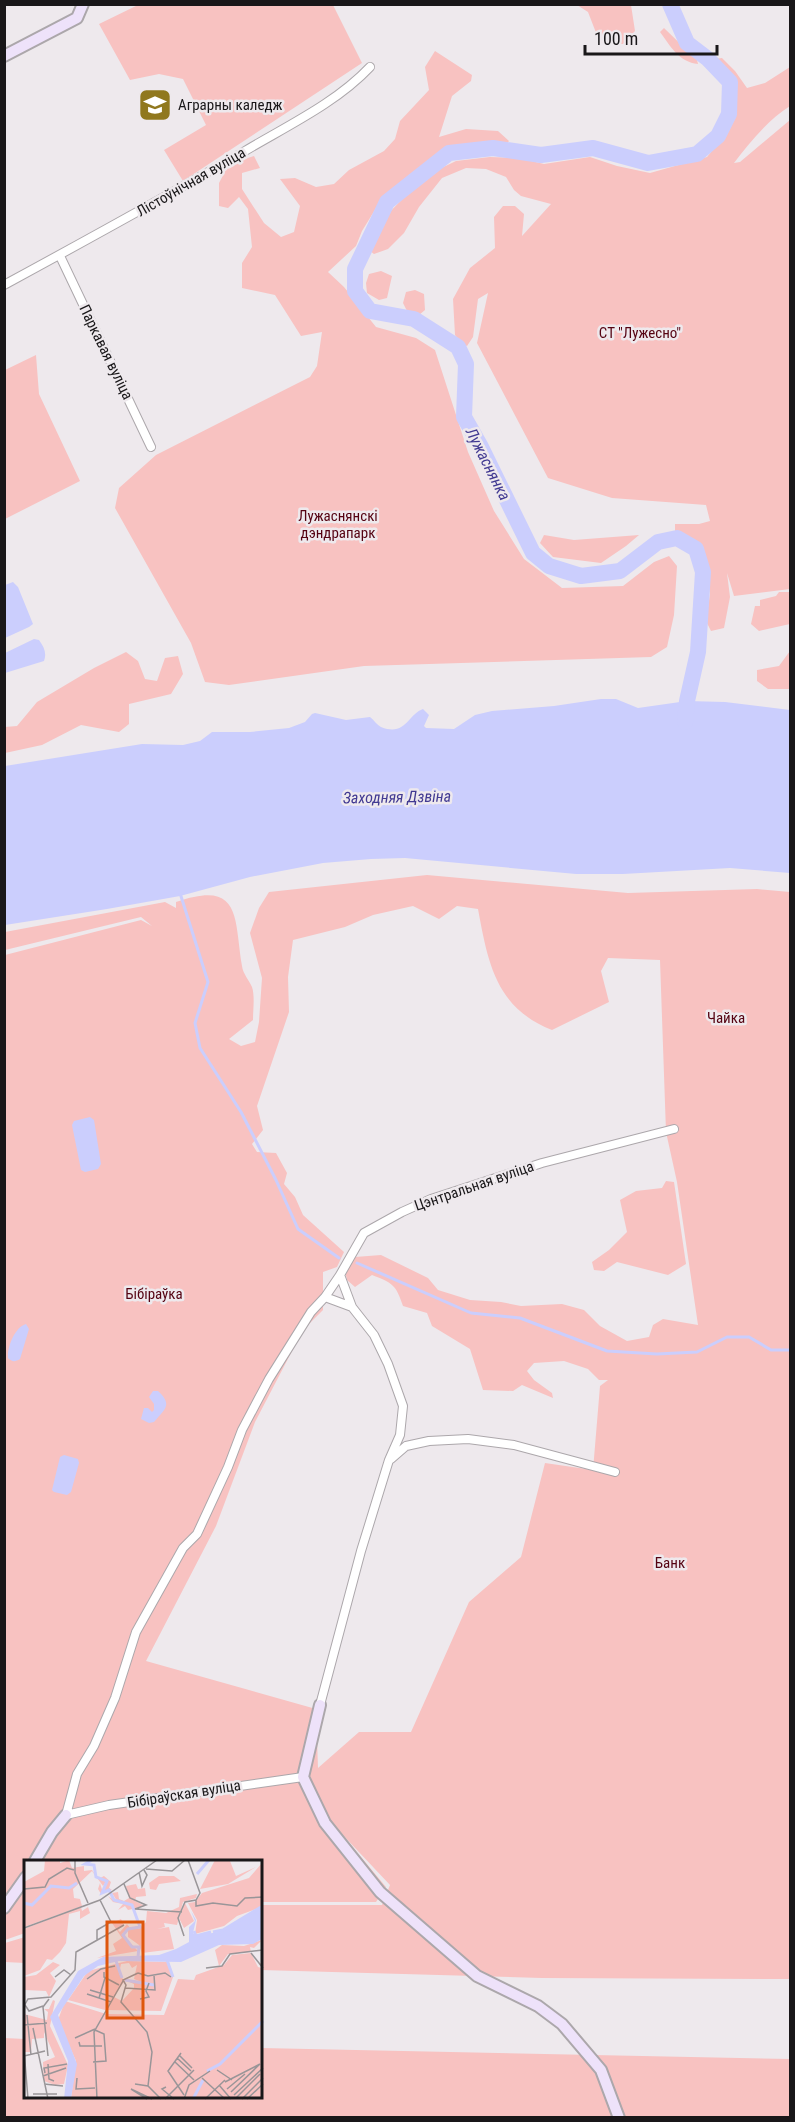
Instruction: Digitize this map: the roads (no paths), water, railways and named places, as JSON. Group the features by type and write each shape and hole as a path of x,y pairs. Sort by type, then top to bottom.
{"street":[{"path":"4,56 77,18 83,4"},
{"name":"Лістоўнічная вуліца","path":"4,285 60,256 320,106 361,77 370,67"},
{"name":"Паркавая вуліца","path":"60,256 151,447"},
{"name":"Цэнтральная вуліца","path":"66,1815 77,1774 94,1746 115,1698 136,1632 183,1548 197,1534 243,1430 269,1379 311,1312 340,1275 364,1233 431,1199 542,1163 674,1129"},
{"path":"340,1275 352,1307 374,1335 404,1406 400,1435 389,1460 361,1551 303,1777 326,1823 380,1892 477,1976 538,2007 562,2024 601,2070 618,2118"},
{"path":"325,1297 352,1307"},
{"path":"389,1460 406,1446 429,1441 468,1439 514,1445 615,1472"},
{"name":"Бібіраўская вуліца","path":"66,1815 109,1805 303,1777"},
{"path":"36,1860 51,1832 66,1815"},
{"path":"4,1908 24,1880"}],"water":[{"path":"13,582 18,587 33,624 5,638 5,585"},
{"path":"34,639 39,640 44,648 44,661 5,673 5,653"},
{"name":"Заходняя Дзвіна","path":"616,699 638,708 687,701 725,702 790,710 790,873 730,868 623,874 576,874 405,858 371,859 323,863 250,877 180,896 5,925 5,766 142,744 183,745 200,741 212,732 250,732 289,728 305,722 315,713 346,720 370,717 381,727 396,729 406,724 423,709 429,715 424,726 426,728 454,729 475,715 492,711 554,706"},
{"path":"90,1117 94,1120 101,1164 98,1169 85,1172 81,1170 72,1125 74,1121"},
{"path":"26,1324 29,1329 20,1359 12,1361 8,1358 10,1343 18,1329"},
{"path":"153,1391 158,1391 163,1396 166,1407 154,1422 149,1423 141,1419 144,1408 152,1412 154,1410 154,1404 149,1397"},
{"path":"64,1455 78,1459 79,1463 71,1492 67,1495 52,1490 60,1457"}],"waterway":[{"name":"Лужаснянка","path":"670,4 687,43 708,59 730,82 729,114 718,136 697,154 648,163 593,148 541,155 493,148 449,153 387,202 355,269 355,291 370,311 414,319 458,347 466,364 464,417 533,553 549,566 581,576 620,571 658,542 677,538 696,549 703,572 698,652 687,701 685,722"},
{"path":"180,893 208,982 195,1023 200,1048 241,1112 298,1229 339,1258"},
{"path":"357,1263 471,1313 520,1318 607,1351 657,1354 697,1352 727,1337 749,1337 771,1350 790,1350"}],"place":[{"name":"Аграрны каледж","path":"155,105"}],"park label":[{"name":"СТ \"Лужесно\"","path":"640,333"},
{"name":"Лужаснянскі дэндрапарк","path":"338,524"},
{"name":"Чайка","path":"726,1018"},
{"name":"Бібіраўка","path":"154,1294"},
{"name":"Банк","path":"670,1563"}]}
